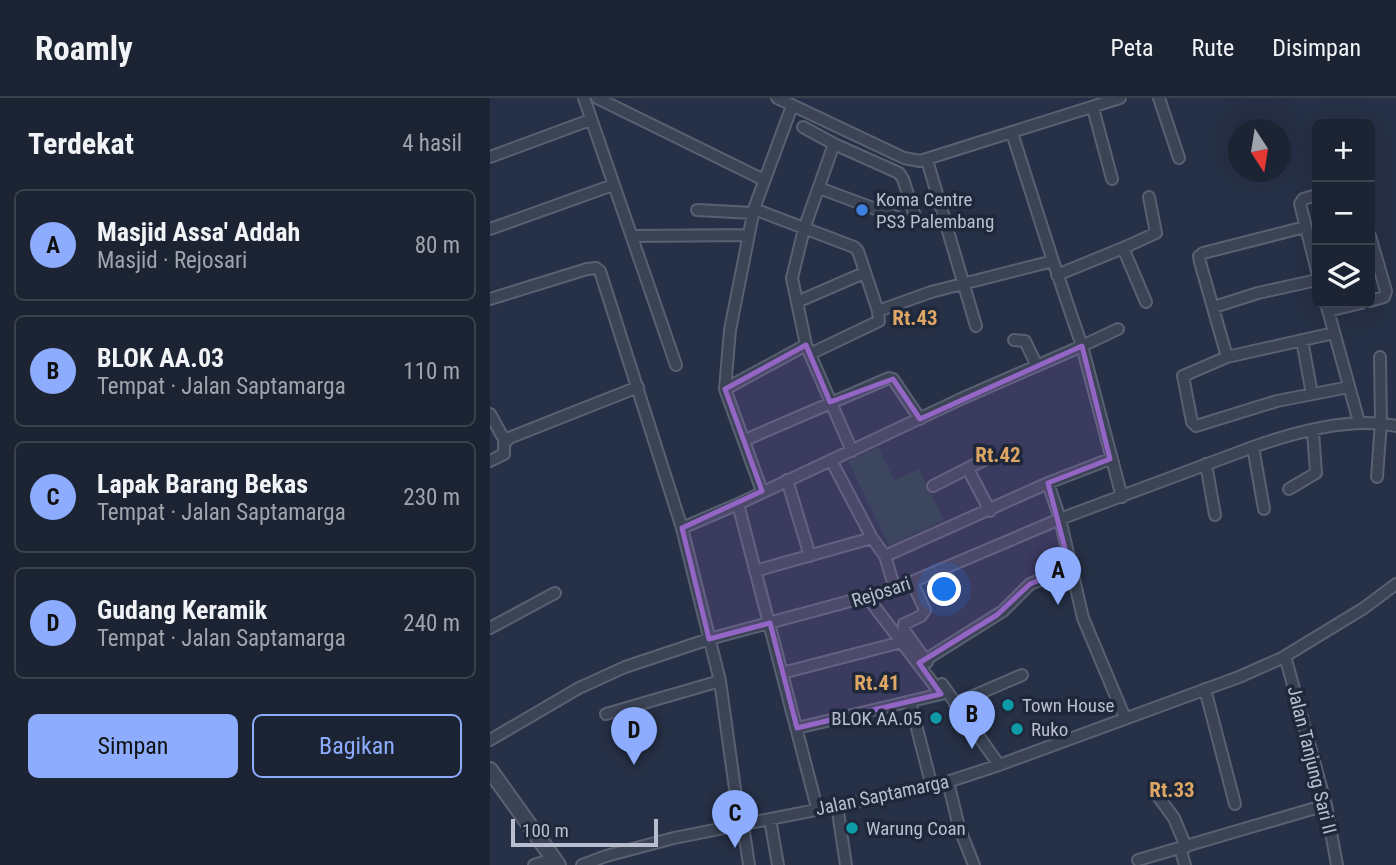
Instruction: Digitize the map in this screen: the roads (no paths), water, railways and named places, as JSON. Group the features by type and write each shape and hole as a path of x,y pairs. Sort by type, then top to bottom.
{"street":[{"path":"584,98 676,365"},
{"path":"597,98 764,180"},
{"path":"777,98 904,158 927,160 1120,98"},
{"path":"1158,98 1179,158"},
{"path":"762,491 725,389 730,330 754,211 792,106"},
{"path":"1093,108 1112,179"},
{"path":"490,157 590,120"},
{"path":"803,127 900,175 914,218 912,221 908,220 819,188"},
{"path":"1012,134 1082,346 1122,498"},
{"path":"834,144 804,229 793,271 808,349 852,451"},
{"path":"927,160 976,326"},
{"path":"490,229 613,185"},
{"path":"1057,275 1156,233 1149,197"},
{"path":"1312,197 1301,202 1312,253"},
{"path":"697,210 754,211 855,247 878,311 877,324 808,349 725,389"},
{"path":"1227,357 1200,262 1201,254 1305,227"},
{"path":"633,236 749,235"},
{"path":"1124,248 1146,302"},
{"path":"1375,253 1386,291 1384,297 1375,300"},
{"path":"878,311 920,295 1053,261"},
{"path":"490,299 587,269 598,269 682,528 720,681 749,865"},
{"path":"797,302 864,273"},
{"path":"1214,307 1258,293 1312,281"},
{"path":"1327,308 1359,422"},
{"path":"682,528 1118,330"},
{"path":"1334,333 1227,357 1182,376 1194,425 1258,407 1349,387"},
{"path":"1014,340 1025,341 1037,366"},
{"path":"1302,340 1312,394"},
{"path":"1377,477 1381,422 1380,357"},
{"path":"745,440 889,378 920,419"},
{"path":"505,441 638,387"},
{"path":"490,414 505,441 504,454 490,461"},
{"name":"Rejosari","path":"490,740 593,680 625,667 709,639 895,589 1060,519 1253,447 1279,438 1359,422 1381,422 1396,426"},
{"path":"1289,489 1315,473 1313,431"},
{"path":"1253,447 1264,509"},
{"path":"885,556 1048,483 1110,459"},
{"path":"831,460 872,538 885,556 895,589"},
{"path":"933,486 984,460"},
{"path":"1206,464 1215,515"},
{"path":"968,469 990,511"},
{"path":"787,480 810,555"},
{"path":"1048,483 1060,519 1087,631 1125,718"},
{"path":"738,504 817,808"},
{"path":"755,571 872,538"},
{"path":"925,660 997,615 1030,584 1070,568"},
{"path":"912,582 925,610 921,616 904,624 904,630 999,765"},
{"name":"Jalan Saptamarga","path":"582,865 674,838 932,787 999,765 1205,689 1285,656 1364,608 1396,584"},
{"path":"490,628 555,593"},
{"path":"797,728 941,694 868,598"},
{"path":"782,673 902,642"},
{"name":"Jalan Tanjung Sari II","path":"1285,656 1326,806 1336,865"},
{"path":"955,704 1021,675"},
{"path":"606,714 720,681"},
{"path":"1205,689 1236,804"},
{"path":"910,701 932,787"},
{"path":"490,770 555,862 534,865"},
{"path":"948,782 959,827 974,865"},
{"path":"1157,795 1171,812 1183,847 1185,865"},
{"path":"837,805 846,865"},
{"path":"1138,860 1326,806"},
{"path":"770,819 778,865"}],"place":[{"name":"Koma Centre PS3 Palembang","path":"862,210"},
{"name":"Masjid Assa' Addah","path":"1058,605"},
{"name":"Town House","path":"1008,705"},
{"name":"BLOK AA.05","path":"936,718"},
{"name":"Ruko","path":"1017,729"},
{"name":"BLOK AA.03","path":"972,749"},
{"name":"Gudang Keramik","path":"634,765"},
{"name":"Warung Coan","path":"852,828"},
{"name":"Lapak Barang Bekas","path":"735,848"}],"district":[{"name":"Rt.43","path":"915,318"},
{"name":"Rt.42","path":"998,455"},
{"name":"Rt.41","path":"877,683"},
{"name":"Rt.33","path":"1172,790"}]}
